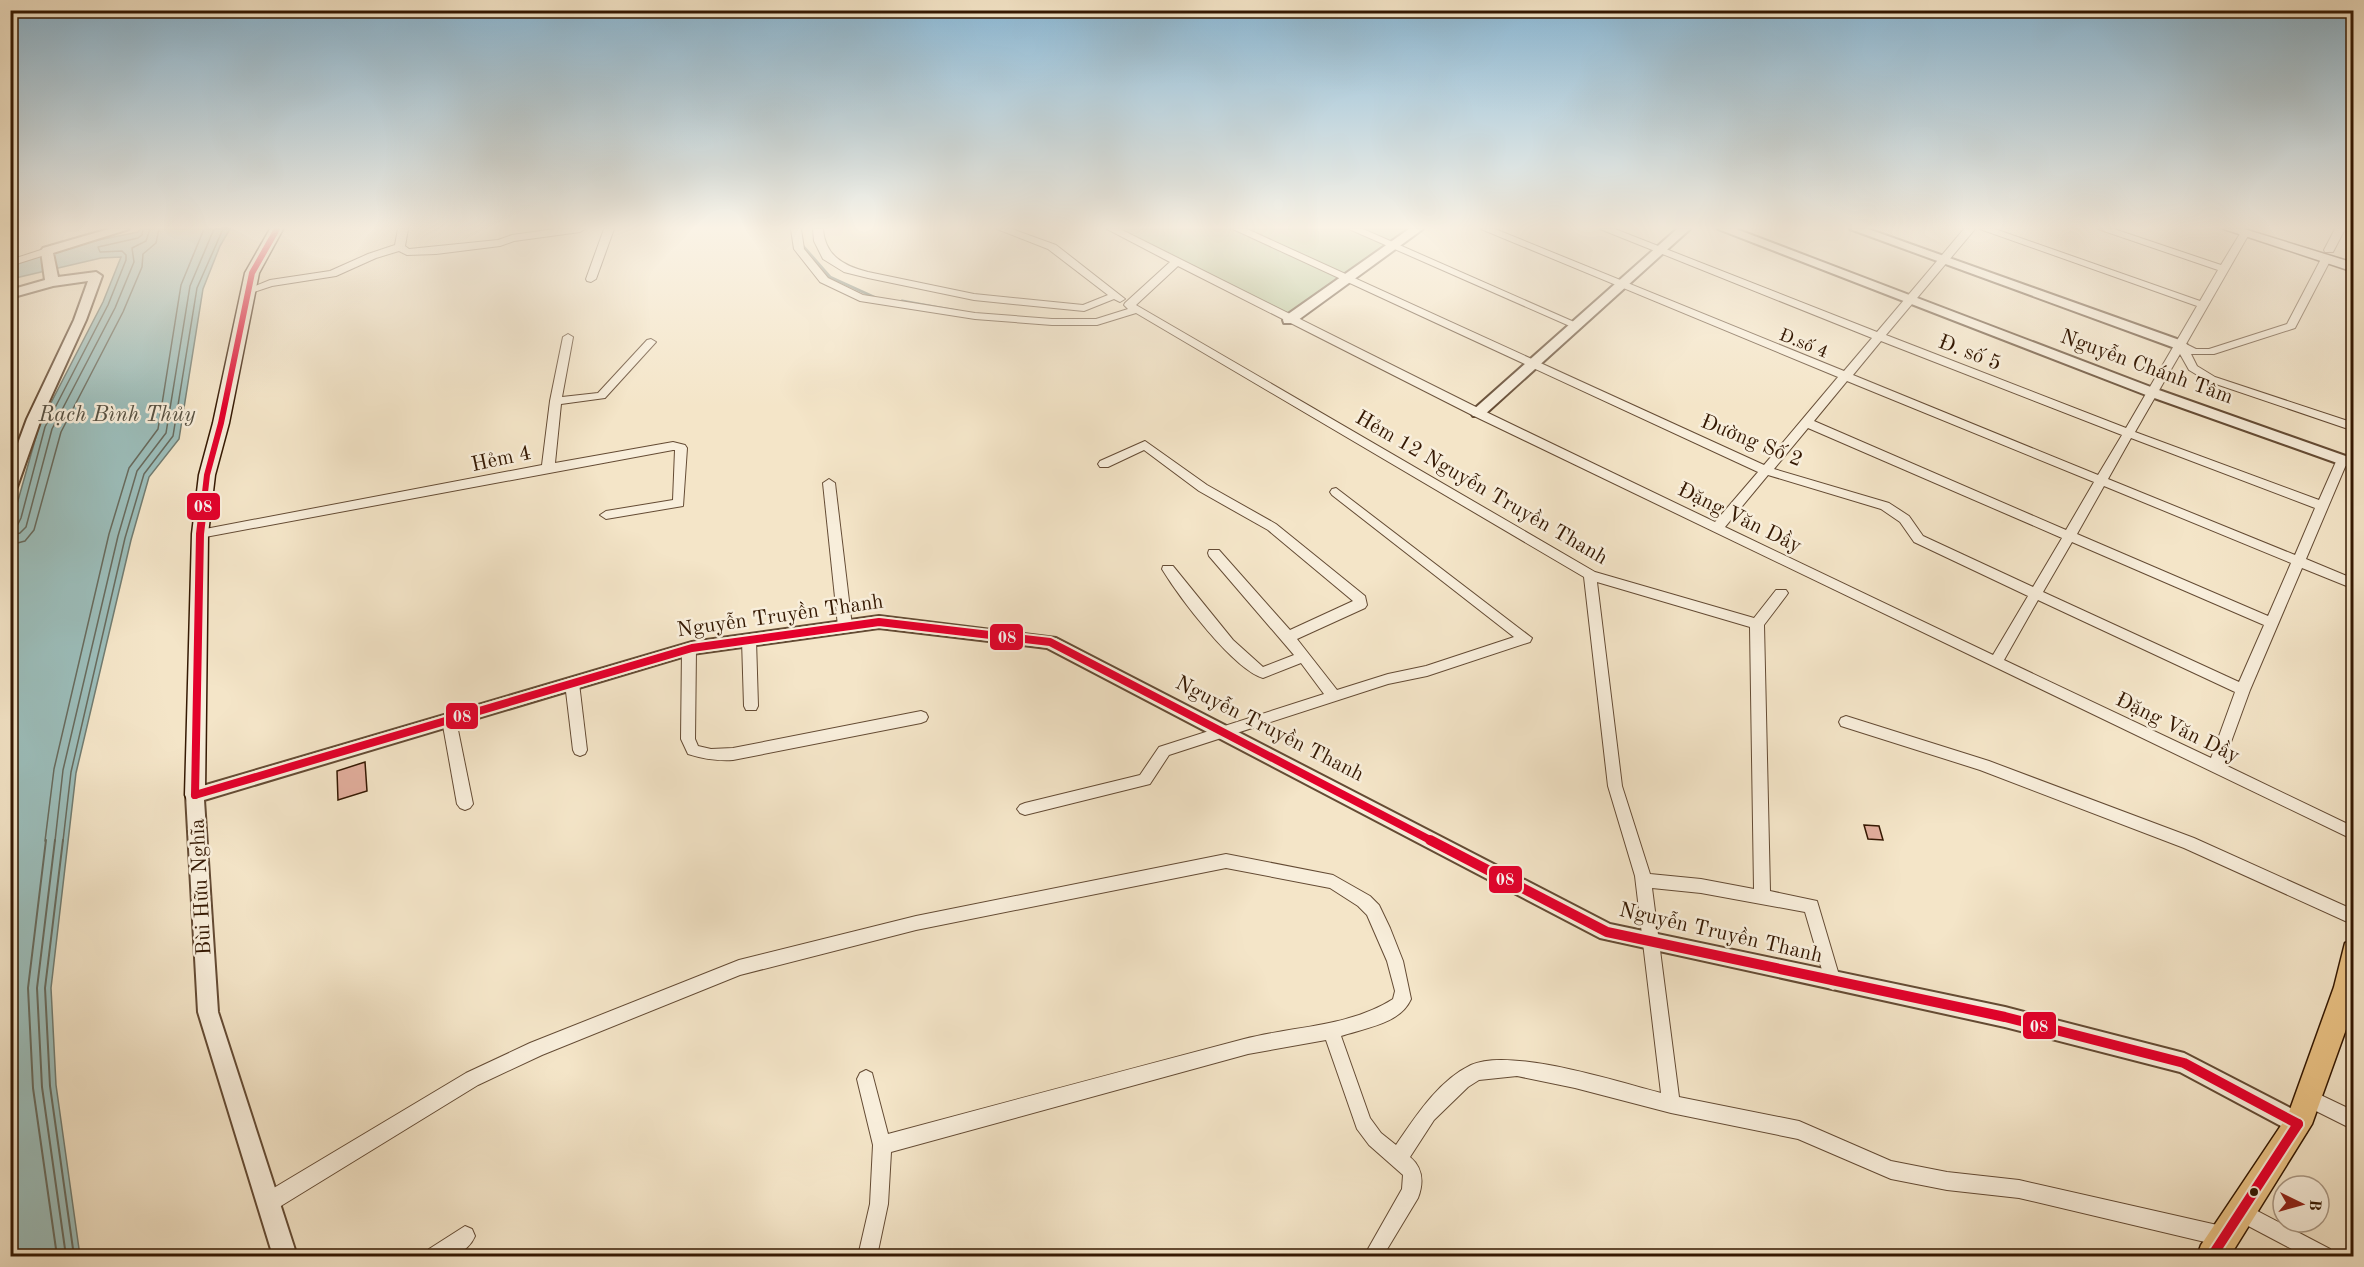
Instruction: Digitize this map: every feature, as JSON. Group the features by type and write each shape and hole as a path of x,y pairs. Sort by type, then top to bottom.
{"highway":[{"path":"2219,1247 2303,1111 2347,987 2354,951"}],"main road":[{"name":"Bùi Hữu Nghĩa","path":"195,795 200,534 207,475 221,423 248,291"}],"street":[{"path":"10,487 34,419 80,320 92,288"},
{"path":"248,291 256,288"},
{"path":"840,288 860,298 975,316 1052,322 1097,322 1132,307 1150,288"},
{"path":"931,288 974,297 1084,308 1116,295"},
{"name":"Hẻm 12 Nguyễn Truyền Thanh","path":"1107,288 1132,307 1590,574 1757,624"},
{"name":"Đặng Văn Dầy","path":"1225,288 1478,413 2354,834"},
{"path":"1289,320 1333,288"},
{"name":"Đường Số 2","path":"1366,288 1764,470 1885,506 1902,515 1913,526 1918,539 2243,690"},
{"path":"1491,288 1576,325"},
{"path":"1478,413 1617,288"},
{"name":"Đ.số 4","path":"1628,288 2354,584"},
{"name":"Đ. số 5","path":"1754,288 2127,434 2322,506"},
{"name":"Nguyễn Chánh Tâm","path":"1881,288 2151,392 2348,462"},
{"path":"1717,528 1919,288"},
{"path":"2020,288 2194,352 2210,352 2291,326 2310,288"},
{"path":"2155,288 2204,305"},
{"path":"1996,662 2213,288"},
{"path":"548,468 556,401 568,337"},
{"path":"556,401 594,397 606,392 651,342"},
{"path":"2180,345 2193,368 2211,379 2354,427"},
{"path":"1805,422 2272,622"},
{"path":"1104,464 1145,445 1203,488 1272,527 1362,600 1360,605 1288,637"},
{"name":"Hẻm 4","path":"200,534 548,468 673,446 681,448 679,503 606,515"},
{"path":"2215,767 2243,690 2297,561 2322,506 2348,462"},
{"path":"829,483 845,626"},
{"path":"1025,809 1145,780 1164,751 1388,679 1427,671 1525,638 1336,492"},
{"path":"1214,553 1288,637 1334,696"},
{"path":"1168,569 1205,618 1258,672 1263,673 1302,657"},
{"path":"1590,574 1615,786 1643,880 1671,1104"},
{"path":"1762,897 1757,624 1781,592"},
{"name":"Nguyễn Truyền Thanh","path":"195,795 689,649 879,622 1050,642 1225,731 1607,932 2005,1017 2184,1063 2303,1111"},
{"path":"749,640 751,706"},
{"path":"689,649 688,739 693,750 711,755 733,754 921,717"},
{"path":"572,683 580,750"},
{"path":"449,720 465,804"},
{"path":"1846,722 1984,765 2189,843 2354,918"},
{"name":"Bùi Hữu Nghĩa","path":"195,795 208,1012 285,1257"},
{"path":"269,1202 472,1079 536,1049 739,969 916,923 1226,861 1333,882 1373,910 1395,961 1403,992 1402,999 1399,1005 1383,1015 1331,1031 1248,1046 882,1145"},
{"path":"1643,880 1701,886 1810,906 1833,982"},
{"path":"1331,1031 1365,1128 1412,1171 1412,1191 1373,1257"},
{"path":"1398,1159 1428,1114 1462,1081 1476,1072 1517,1068 1575,1079 1671,1104 1799,1130 1891,1170 1947,1181 2019,1189 2219,1247"},
{"path":"867,1080 882,1145 879,1204 867,1257"},
{"path":"2303,1111 2354,1121"},
{"path":"2242,1212 2323,1257"},
{"path":"436,1257 465,1236"}],"green space":[{"path":"1227,288 1334,288 1289,320"}],"water":[{"name":"Rạch Bình Thủy","path":"109,288 203,288 179,439 149,477 131,540 76,773 51,988 56,1085 80,1256 11,1256 10,529 39,426"}],"building":[{"path":"365,762 367,791 338,800 337,771"},
{"path":"1864,825 1879,826 1883,840 1868,839"}],"waterway":[{"path":"854,288 874,297"},
{"path":"902,301 957,311"}],"transit line":[{"name":"08","path":"195,795 200,534 207,475 221,423 249,288"},
{"name":"08","path":"195,795 692,648 879,622 1050,642 1607,932 2005,1017 2184,1063 2298,1124"},
{"name":"08","path":"2212,1256 2298,1124"}]}
